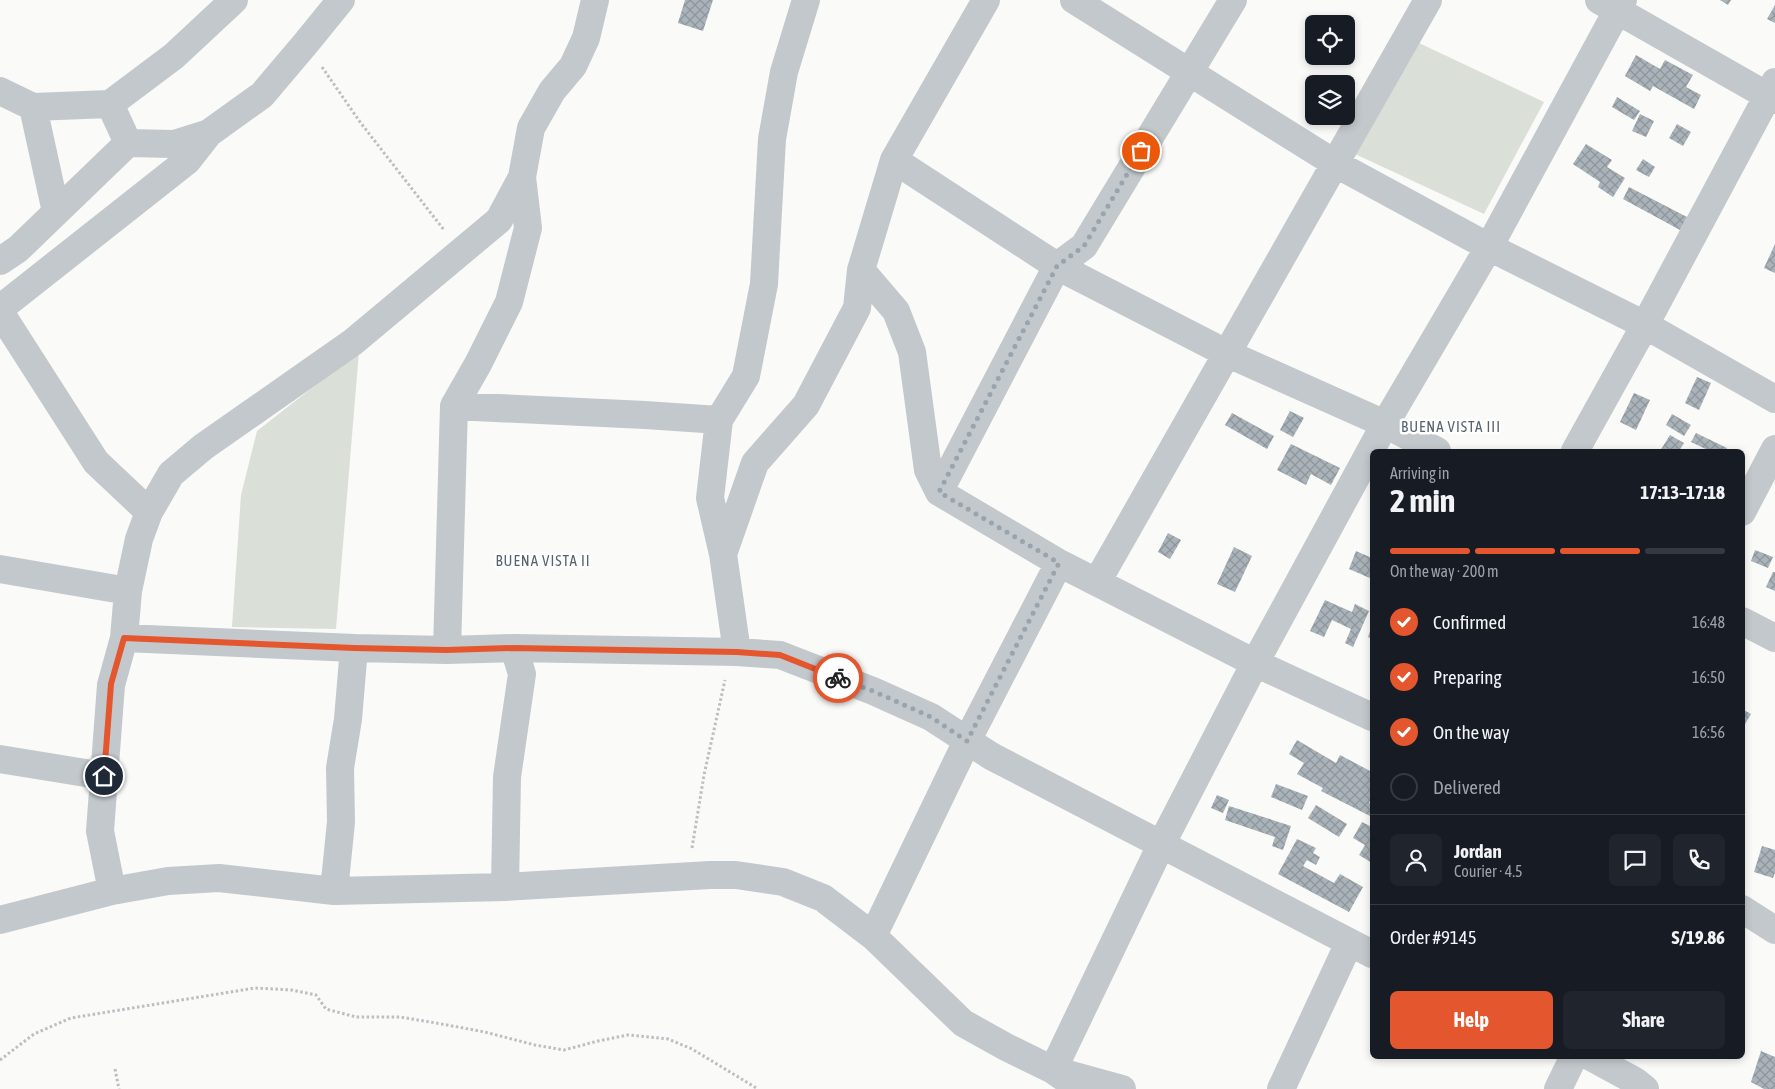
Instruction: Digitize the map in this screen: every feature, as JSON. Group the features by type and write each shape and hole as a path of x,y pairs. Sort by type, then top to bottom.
{"street":[{"path":"0,91 33,107 110,104 174,56 234,0"},
{"path":"0,307 187,161 209,133 262,95 341,0"},
{"path":"446,650 454,406 478,364 509,302 528,228 522,177 531,128 552,91 574,66 586,38 595,0"},
{"path":"737,652 723,554 710,498 719,420 746,376 764,284 772,140 784,72 806,0"},
{"path":"723,554 755,463 806,405 857,308 861,270 894,160 986,0"},
{"path":"1074,0 1336,164 1489,247 1645,326 1775,399"},
{"path":"939,492 1057,266 1084,246 1234,0"},
{"path":"1097,582 1428,0"},
{"path":"1371,449 1489,247 1613,4 1773,92 1576,449"},
{"path":"110,104 128,143"},
{"path":"33,107 56,212"},
{"path":"0,261 18,249 128,143 174,144 209,133"},
{"path":"894,160 1057,266 1226,353 1385,424 1433,449"},
{"path":"112,891 100,830 111,684 124,638 128,591 139,539 149,512 171,474 203,447 353,342 499,220 522,177"},
{"path":"861,270 896,311 912,352 928,470 939,492 1059,563 1255,663 1370,716"},
{"path":"0,312 96,462 149,512"},
{"path":"454,406 719,420"},
{"path":"1745,506 1775,449"},
{"path":"1053,1070 1161,845 1255,663 1370,452"},
{"path":"873,936 967,741 1059,563"},
{"path":"0,569 128,591"},
{"path":"1745,623 1775,638"},
{"path":"124,638 354,648 446,650 514,648 737,652 780,655 863,687 931,717 990,756 1360,948 1281,1089"},
{"path":"334,891 341,822 340,768 348,719 354,648"},
{"path":"505,887 507,777 522,674 514,648"},
{"path":"0,759 104,776"},
{"path":"0,920 112,891 168,881 218,878 334,891 505,887 736,875 783,882 823,898 873,936 963,1023 1053,1070 1080,1089"},
{"path":"1745,911 1775,930"},
{"path":"1558,1089 1573,1059"},
{"path":"1595,1059 1646,1089"},
{"path":"1053,1070 1122,1089"}],"path":[{"path":"306,43 360,122 461,252"},
{"path":"686,877 704,775 726,676 737,652"},
{"path":"0,1060 34,1034 72,1018 255,988 283,989 316,995 326,1009 356,1017 400,1017 485,1032 535,1045 564,1050 628,1035 668,1039 692,1049 758,1089"},
{"path":"116,1069 119,1089"}],"shaded area":[{"path":"1419,43 1544,102 1484,214 1355,154"},
{"path":"359,351 336,629 232,627 241,495 257,431"}],"building":[{"path":"685,0 713,0 703,31 678,23"},
{"path":"1720,0 1731,0 1728,5"},
{"path":"1775,5 1775,23 1767,19"},
{"path":"1636,55 1660,69 1665,60 1693,75 1686,87 1701,95 1694,109 1653,86 1650,91 1625,76"},
{"path":"1617,97 1640,111 1634,120 1612,107"},
{"path":"1640,114 1654,121 1646,137 1632,131"},
{"path":"1677,124 1691,132 1683,146 1669,138"},
{"path":"1586,144 1612,160 1607,167 1625,178 1613,197 1598,187 1600,182 1573,164"},
{"path":"1643,159 1655,167 1649,177 1636,170"},
{"path":"1629,187 1687,217 1680,230 1623,199"},
{"path":"1775,244 1775,273 1764,268"},
{"path":"1697,377 1711,383 1699,410 1685,403"},
{"path":"1634,393 1650,400 1636,430 1620,422"},
{"path":"1290,411 1304,418 1293,437 1280,430"},
{"path":"1232,413 1274,436 1267,449 1225,425"},
{"path":"1672,414 1691,425 1684,436 1666,425"},
{"path":"1696,433 1727,448 1706,449 1691,442"},
{"path":"1670,435 1684,443 1680,449 1661,449"},
{"path":"1291,444 1340,468 1331,485 1311,474 1306,485 1277,470"},
{"path":"1168,533 1181,540 1170,559 1158,552"},
{"path":"1234,547 1252,556 1235,592 1217,584"},
{"path":"1755,550 1773,557 1768,568 1751,561"},
{"path":"1356,551 1370,557 1370,578 1349,569"},
{"path":"1773,572 1775,572 1775,591 1766,587"},
{"path":"1325,600 1352,612 1355,604 1369,611 1353,647 1345,643 1351,629 1332,620 1324,637 1310,631"},
{"path":"1745,711 1751,714 1745,724"},
{"path":"1297,740 1336,763 1340,755 1370,771 1370,816 1321,791 1323,788 1297,774 1304,763 1289,754"},
{"path":"1276,784 1308,796 1302,810 1271,797"},
{"path":"1217,795 1229,800 1223,813 1211,808"},
{"path":"1316,805 1347,824 1339,837 1308,818"},
{"path":"1229,806 1291,826 1283,850 1272,846 1275,837 1225,820"},
{"path":"1362,822 1370,826 1370,862 1359,855 1365,845 1353,838"},
{"path":"1297,839 1316,848 1313,853 1320,857 1316,865 1307,860 1303,866 1334,883 1340,874 1363,887 1349,912 1278,874"},
{"path":"1762,846 1775,850 1775,873 1773,878 1754,872"},
{"path":"1761,1051 1775,1057 1775,1089 1764,1089 1751,1082"}],"way so far":[{"path":"838,678 873,691 931,717 967,741 1059,563 939,492 1057,266 1084,246 1141,151"}],"district":[{"name":"BUENA VISTA III","path":"1451,426"},
{"name":"BUENA VISTA II","path":"543,560"}],"route":[{"path":"104,776 111,684 124,638 354,648 446,650 514,648 737,652 780,655 838,678"}]}
